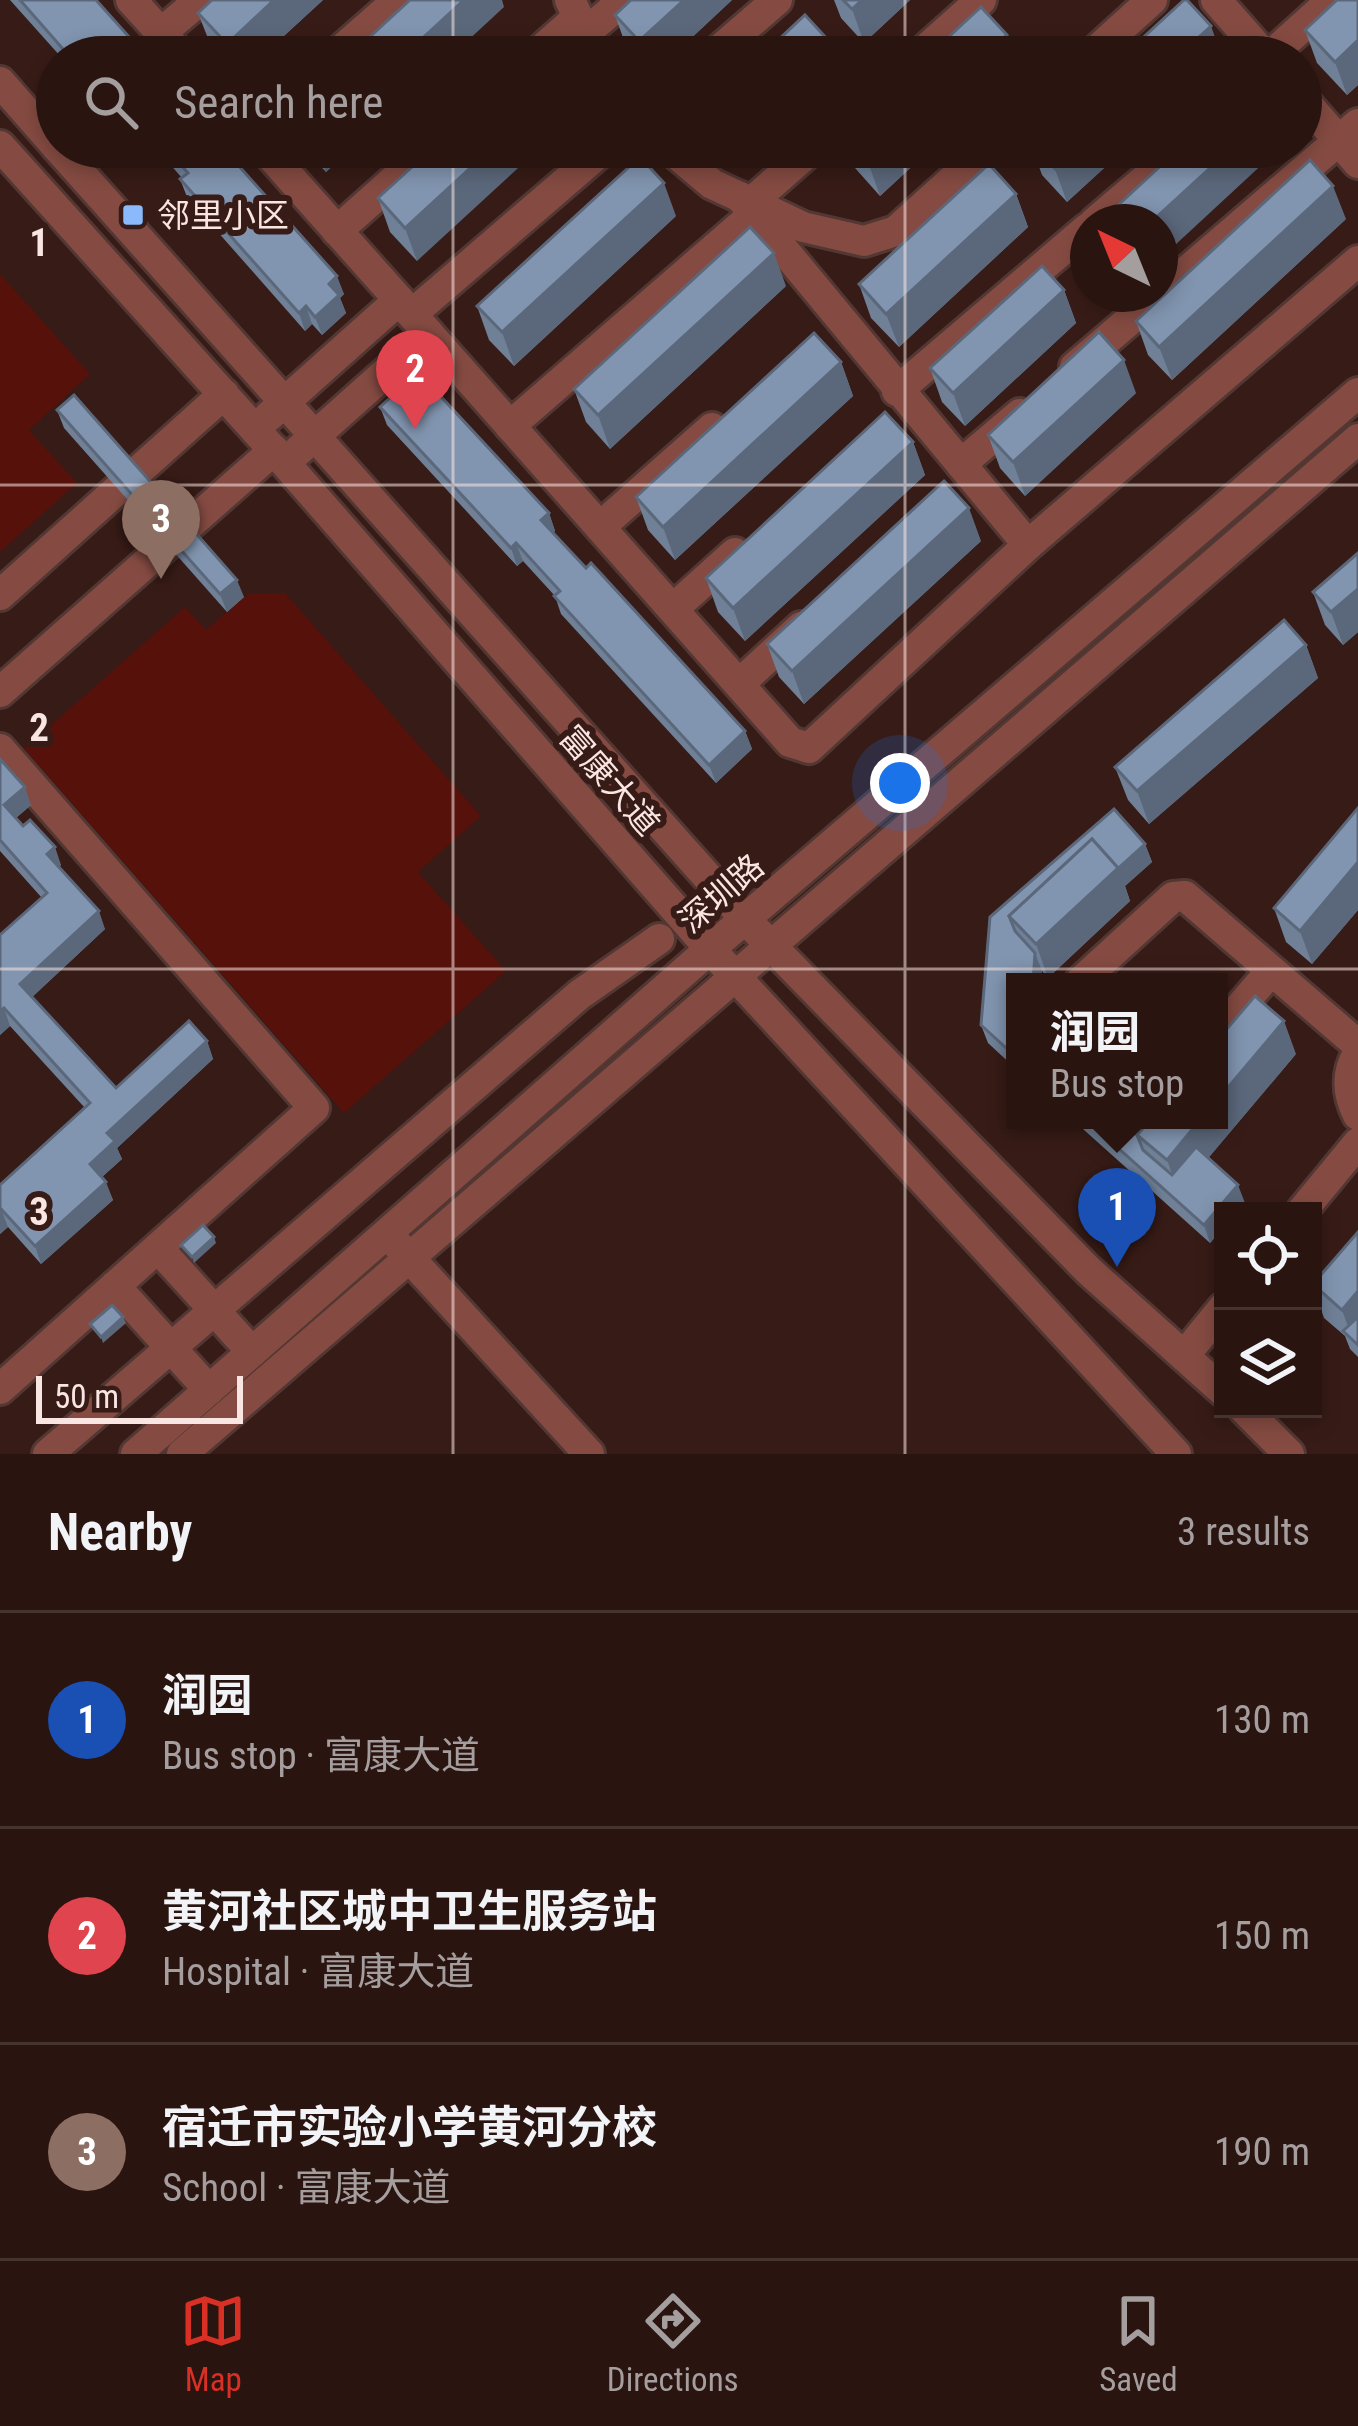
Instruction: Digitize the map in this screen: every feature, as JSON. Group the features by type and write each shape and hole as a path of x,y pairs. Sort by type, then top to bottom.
{"street":[{"path":"131,0 164,36"},
{"path":"357,36 398,0"},
{"path":"582,27 624,0"},
{"path":"735,36 777,0"},
{"path":"940,36 982,0"},
{"path":"1112,36 1152,0"},
{"path":"1216,0 1248,36"},
{"path":"1291,36 1332,0"},
{"path":"161,33 197,1"},
{"name":"富康大道","path":"0,82 36,123"},
{"path":"960,475 1352,143 1322,117"},
{"name":"富康大道","path":"0,146 271,447 710,949 1176,1454"},
{"name":"富康大道","path":"76,168 745,919 1088,1270 1214,1383"},
{"path":"282,168 790,742 808,748 1028,544 1358,261"},
{"path":"337,231 408,168"},
{"path":"271,447 284,404 413,316 582,168"},
{"path":"693,168 748,205 803,227 863,241 896,231 966,168"},
{"path":"510,426 790,168"},
{"path":"1116,204 1158,168"},
{"path":"748,205 828,325 960,475 1028,544"},
{"path":"897,402 1070,244"},
{"path":"0,692 271,447 314,437 413,316"},
{"name":"深圳路","path":"136,1454 710,949 1358,393"},
{"path":"0,595 224,394"},
{"path":"600,527 735,407"},
{"path":"182,1454 1358,440"},
{"path":"673,609 756,534"},
{"path":"739,684 827,603"},
{"path":"0,749 314,1108 0,1389"},
{"path":"1090,973 1173,897 1185,896 1358,1049 1348,1076 1349,1096 1358,1115"},
{"path":"48,1454 579,995 659,939"},
{"path":"1228,1020 1271,970"},
{"path":"1309,1202 1358,1143"},
{"path":"387,1233 589,1454"},
{"path":"158,1248 252,1352"},
{"path":"115,1286 209,1390"},
{"path":"1184,1356 1221,1310"},
{"path":"1253,1418 1289,1454"}],"shaded area":[{"path":"0,274 90,374 29,430 77,483 0,552"},
{"path":"249,593 285,593 481,816 418,872 506,971 344,1113 24,749 185,607 206,630"}],"building":[{"path":"20,0 96,0 128,36 52,36"},
{"path":"212,0 274,0 236,36 220,36 198,13"},
{"path":"410,0 464,0 425,36 371,36"},
{"path":"631,0 684,0 644,36 634,36 615,15"},
{"path":"1184,0 1211,26 1200,36 1145,36"},
{"path":"1337,0 1358,0 1358,40 1335,62 1322,48 1322,36 1311,36 1305,30"},
{"path":"981,7 1007,35 1006,36 950,36"},
{"path":"805,15 824,36 782,36"},
{"path":"184,168 241,168 337,276 329,284 339,295 315,317 306,306 299,313 180,179 188,173"},
{"path":"411,168 470,168 405,228 378,198"},
{"path":"628,168 650,168 664,183 502,332 477,306"},
{"path":"985,168 993,168 1016,194 886,314 859,284"},
{"path":"1158,168 1210,168 1171,204 1119,204"},
{"path":"1301,168 1317,168 1333,186 1159,347 1136,321 1146,312 1178,312 1178,282"},
{"path":"750,227 774,253 598,415 574,389"},
{"path":"1042,266 1064,290 953,393 930,368"},
{"path":"1099,332 1124,360 1013,462 988,435"},
{"path":"814,333 841,362 663,527 636,497"},
{"path":"418,372 549,513 541,520 586,568 591,563 745,731 709,765 554,596 560,591 516,543 511,548 380,407"},
{"path":"74,395 237,580 220,594 57,410"},
{"path":"885,412 913,442 733,608 706,578"},
{"path":"944,481 969,508 792,671 767,644"},
{"path":"1358,553 1358,589 1331,612 1313,592"},
{"path":"1284,620 1306,645 1137,791 1115,767"},
{"path":"0,759 25,787 4,805 23,826 30,820 55,847 47,854 99,911 20,984 116,1088 189,1021 207,1041 107,1133 115,1141 90,1164 106,1182 35,1246 0,1210 0,1185 90,1103 4,1008 0,1011 0,935 47,893 0,840"},
{"path":"1358,808 1358,862 1300,931 1274,908"},
{"path":"1114,809 1145,844 1114,872 1118,868 1092,839 1009,916 1015,931 1035,953 1034,973 1006,973 1006,1048 981,1025 990,917"},
{"path":"1092,839 1118,868 1036,944 1009,916"},
{"path":"1255,996 1284,1021 1228,1087 1228,1028"},
{"path":"1097,1129 1142,1129 1137,1135 1143,1150 1172,1175 1196,1147 1238,1185 1224,1202 1214,1202 1214,1213 1204,1225"},
{"path":"1142,1129 1193,1129 1167,1160 1137,1135"},
{"path":"203,1225 214,1237 192,1257 181,1245"},
{"path":"1358,1232 1358,1291 1342,1310 1322,1292 1322,1274"},
{"path":"112,1305 123,1317 101,1337 90,1324"},
{"path":"1358,1317 1358,1345 1343,1331"}],"place":[{"name":"邻里小区","path":"133,215"},
{"name":"黄河社区城中卫生服务站","path":"415,429"},
{"name":"宿迁市实验小学黄河分校","path":"161,579"},
{"name":"润园","path":"1117,1267"}]}
